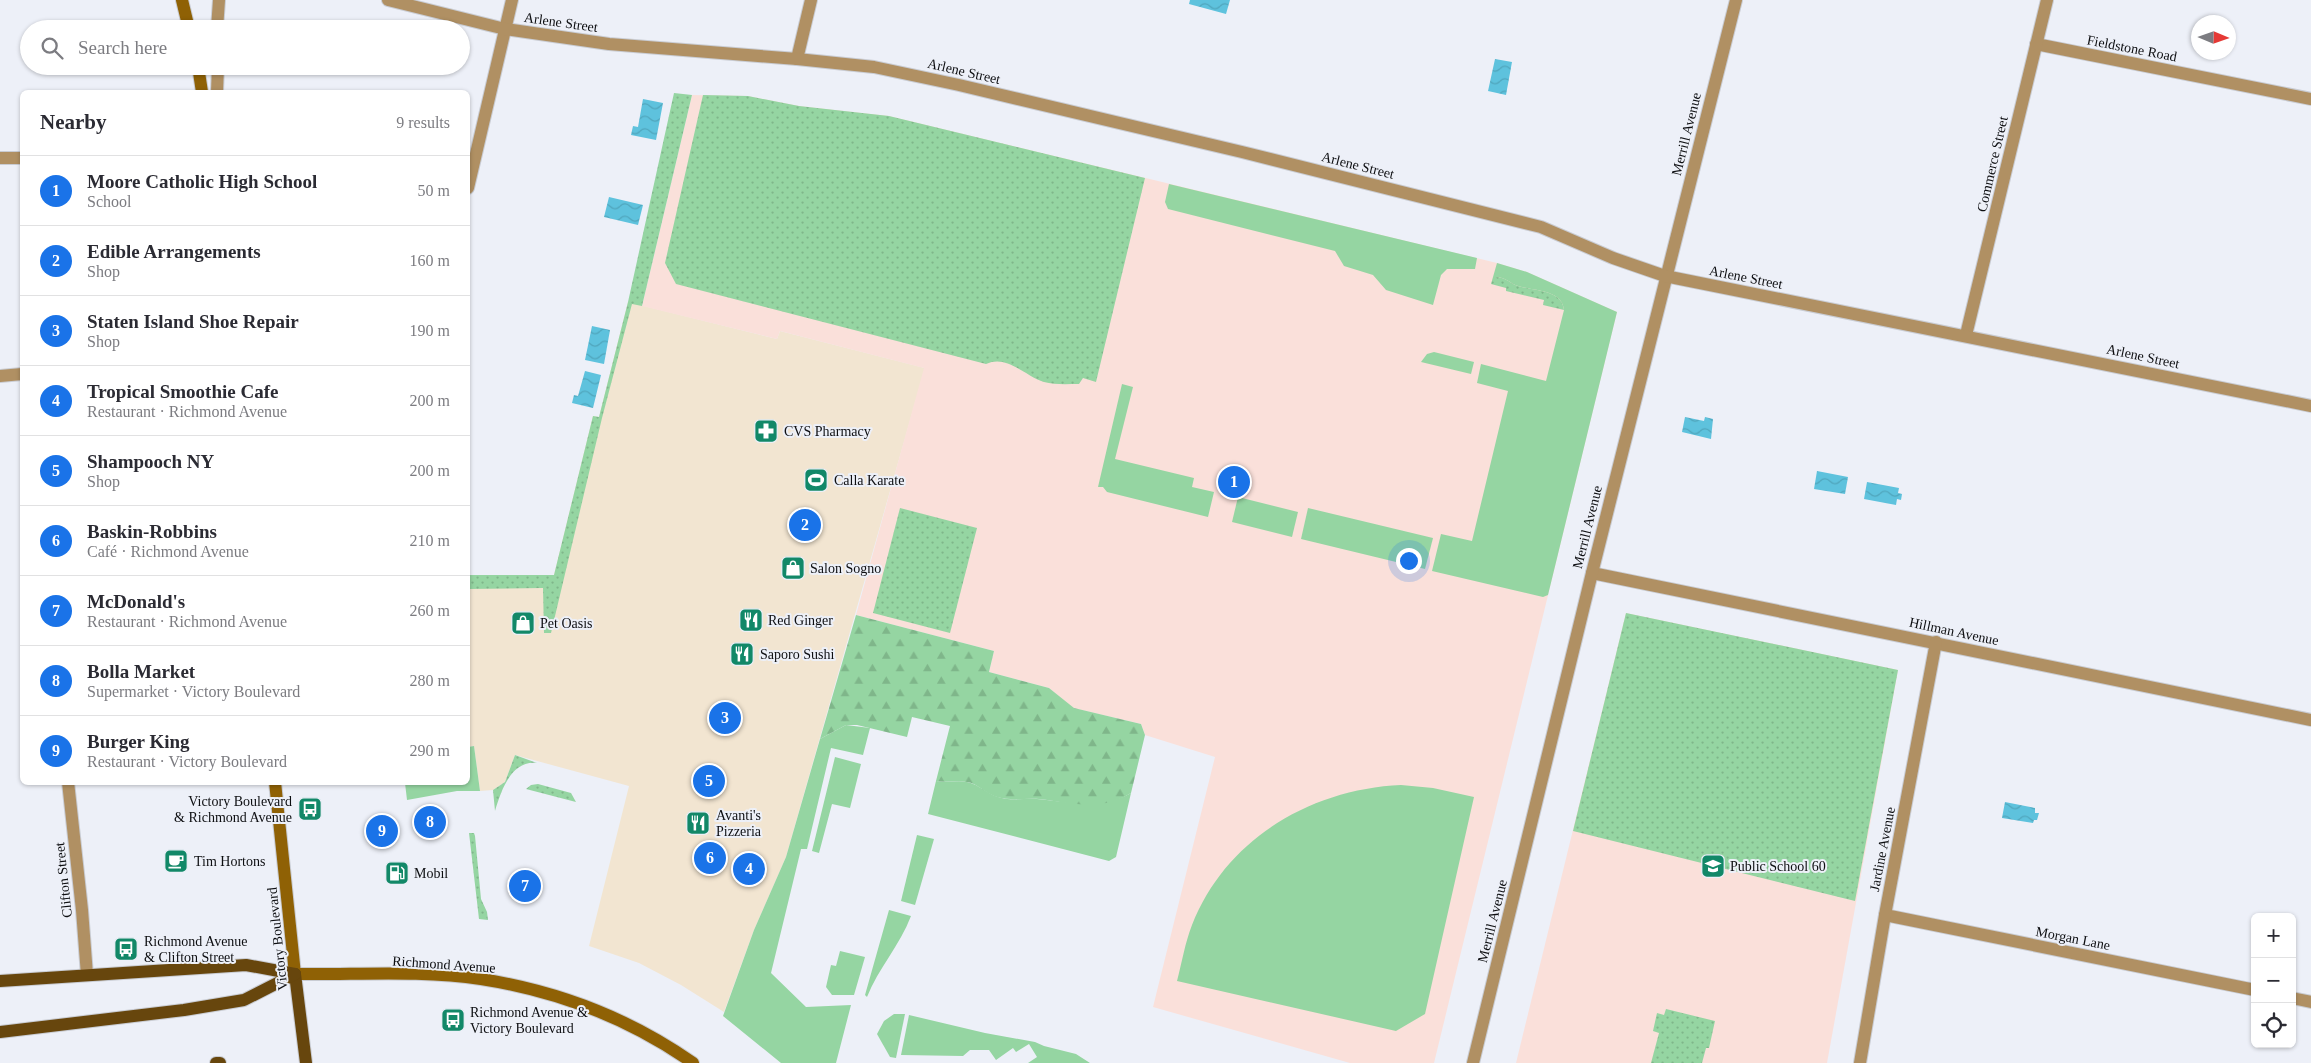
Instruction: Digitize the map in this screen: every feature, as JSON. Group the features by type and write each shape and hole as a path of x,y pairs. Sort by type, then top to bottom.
{"main road":[{"path":"182,0 187,20"},
{"path":"199,75 202,90"},
{"name":"Victory Boulevard","path":"275,785 306,1063"},
{"name":"Richmond Avenue","path":"0,981 246,965 295,974 426,975 479,979 533,989 582,1004 623,1021 668,1046 693,1063"},
{"name":"Richmond Avenue","path":"0,1032 184,1010 244,1000 295,974"}],"street":[{"path":"218,20 219,0"},
{"name":"Arlene Street","path":"388,0 469,20"},
{"path":"470,179 512,0"},
{"path":"797,59 811,0"},
{"name":"Merrill Avenue","path":"1473,1063 1592,573 1736,0"},
{"name":"Commerce Street","path":"1966,336 2046,0"},
{"name":"Arlene Street","path":"470,20 505,29 609,44 874,67 960,85 1541,227 1613,258 1666,276 2311,406"},
{"name":"Fieldstone Road","path":"2036,44 2311,99"},
{"path":"216,90 217,75"},
{"path":"0,158 20,158"},
{"path":"0,376 20,374"},
{"name":"Hillman Avenue","path":"1592,573 2311,720"},
{"name":"Jardine Avenue","path":"1860,1063 1884,915 1936,642"},
{"name":"Clifton Street","path":"68,785 87,975"},
{"name":"Morgan Lane","path":"1884,915 2251,989"},
{"path":"2296,999 2311,1002"}],"shaded area":[{"path":"692,95 748,96 799,106 889,116 1497,263 1527,272 1617,312 1434,1063 1350,1063 1153,1007 1215,757 1145,735 1141,724 1073,708 1049,688 989,672 994,651 856,615 924,368 780,331 777,339 642,306"},
{"path":"628,302 777,339 780,331 925,368 786,857 754,930 724,1012 681,985 639,963 589,946 629,786 515,755 505,782 493,790 480,791 474,746 470,747 470,575 554,575 593,416 599,417"},
{"name":"Public School 60","path":"1626,613 1898,670 1827,1063 1516,1063"}],"green space":[{"path":"674,93 692,95 642,306 632,304 602,418 551,633 544,633 543,588 470,589 470,575 554,575 593,416 599,417 628,302"},
{"path":"703,95 748,96 799,106 889,116 1145,178 1096,382 1083,378 1079,384 1048,383 1009,364 994,362 986,364 676,284 665,263"},
{"path":"1169,184 1477,258 1475,269 1447,269 1441,275 1433,305 1386,290 1373,275 1344,266 1335,251 1168,209 1165,202"},
{"path":"1497,263 1527,272 1617,312 1548,595 1543,597 1432,571 1441,534 1472,541 1508,391 1477,383 1481,364 1546,381 1564,310 1562,303 1552,294 1518,286 1501,277 1493,277"},
{"path":"1493,277 1501,277 1518,286 1552,294 1562,303 1564,310 1543,305 1544,300 1506,291 1506,288 1491,284"},
{"path":"1434,352 1474,362 1471,374 1421,362 1427,354"},
{"path":"1122,384 1133,387 1115,459 1194,478 1192,487 1214,492 1208,517 1107,492 1103,487 1098,487"},
{"path":"1238,497 1298,512 1292,537 1232,522"},
{"path":"900,508 977,528 950,633 873,613"},
{"path":"1308,508 1433,538 1425,569 1301,539"},
{"path":"1626,613 1898,670 1855,901 1573,831"},
{"path":"856,615 994,651 989,672 1049,688 1074,708 1141,724 1145,735 1131,793 1109,803 1086,805 1039,799 1002,798 993,796 971,783 963,781 936,781 950,726 912,717 907,737 857,725 846,725 820,739"},
{"path":"846,725 870,728 863,755 831,748 807,849 801,849 771,973 806,1007 851,1005 836,1063 781,1063 723,1016 754,930 786,857 820,739"},
{"path":"474,746 480,791 457,791 407,800 405,785 470,785 470,747"},
{"path":"515,755 537,763 528,763 520,766 508,778 495,811 493,790 505,782"},
{"path":"835,757 861,764 850,808 832,804 819,853 812,851"},
{"path":"936,781 967,782 997,797 1073,803 1109,801 1131,793 1116,857 1109,861 928,814"},
{"path":"538,784 571,793 576,802 526,789 531,785"},
{"path":"1401,785 1433,788 1474,797 1425,1014 1396,1031 1177,981 1192,925 1207,894 1226,867 1250,844 1276,824 1305,808 1336,796 1368,789"},
{"path":"469,833 474,833 475,836 481,899 487,912 488,920 479,919"},
{"path":"917,835 934,839 915,905 901,901"},
{"path":"889,910 911,916 867,997 865,995"},
{"path":"840,951 865,957 854,995 832,995 826,987 831,965 836,966"},
{"path":"1666,1009 1715,1021 1709,1048 1706,1048 1702,1063 1651,1063 1659,1033 1653,1031 1657,1013 1664,1015"},
{"path":"894,1014 905,1014 896,1058 890,1057 877,1034 884,1021"},
{"path":"909,1015 985,1033 1035,1042 1076,1054 1090,1063 1028,1063 1037,1057 1029,1044 1016,1052 1013,1048 996,1060 989,1050 970,1050 963,1056 901,1055"}],"water":[{"path":"1190,0 1230,0 1226,14 1189,4"},
{"path":"1495,59 1512,62 1506,95 1488,91"},
{"path":"643,99 663,103 656,140 631,135 633,126 638,127"},
{"path":"609,197 643,205 638,225 604,217"},
{"path":"592,326 610,330 604,364 585,360"},
{"path":"585,371 601,375 593,408 572,403 574,395 578,396"},
{"path":"1685,417 1704,421 1705,417 1713,419 1711,439 1682,432"},
{"path":"1817,471 1848,477 1845,494 1814,489"},
{"path":"1867,482 1899,488 1898,493 1902,494 1901,500 1897,499 1896,505 1864,499"},
{"path":"2005,802 2035,808 2035,813 2039,813 2037,820 2034,820 2033,823 2002,818"}],"place":[{"name":"CVS Pharmacy","path":"766,431"},
{"name":"Calla Karate","path":"816,480"},
{"name":"Moore Catholic High School","path":"1234,482"},
{"name":"Edible Arrangements","path":"805,525"},
{"name":"Salon Sogno","path":"793,568"},
{"name":"Red Ginger","path":"751,620"},
{"name":"Pet Oasis","path":"523,623"},
{"name":"Saporo Sushi","path":"742,654"},
{"name":"Staten Island Shoe Repair","path":"725,718"},
{"name":"Shampooch NY","path":"709,781"},
{"name":"Victory Boulevard & Richmond Avenue","path":"310,809"},
{"name":"Bolla Market","path":"430,822"},
{"name":"Avanti's Pizzeria","path":"698,823"},
{"name":"Burger King","path":"382,831"},
{"name":"Baskin-Robbins","path":"710,858"},
{"name":"Tim Hortons","path":"176,861"},
{"name":"Public School 60","path":"1713,866"},
{"name":"Tropical Smoothie Cafe","path":"749,869"},
{"name":"Mobil","path":"397,873"},
{"name":"McDonald's","path":"525,886"},
{"name":"Richmond Avenue & Clifton Street","path":"126,949"},
{"name":"Richmond Avenue & Victory Boulevard","path":"453,1020"}]}
